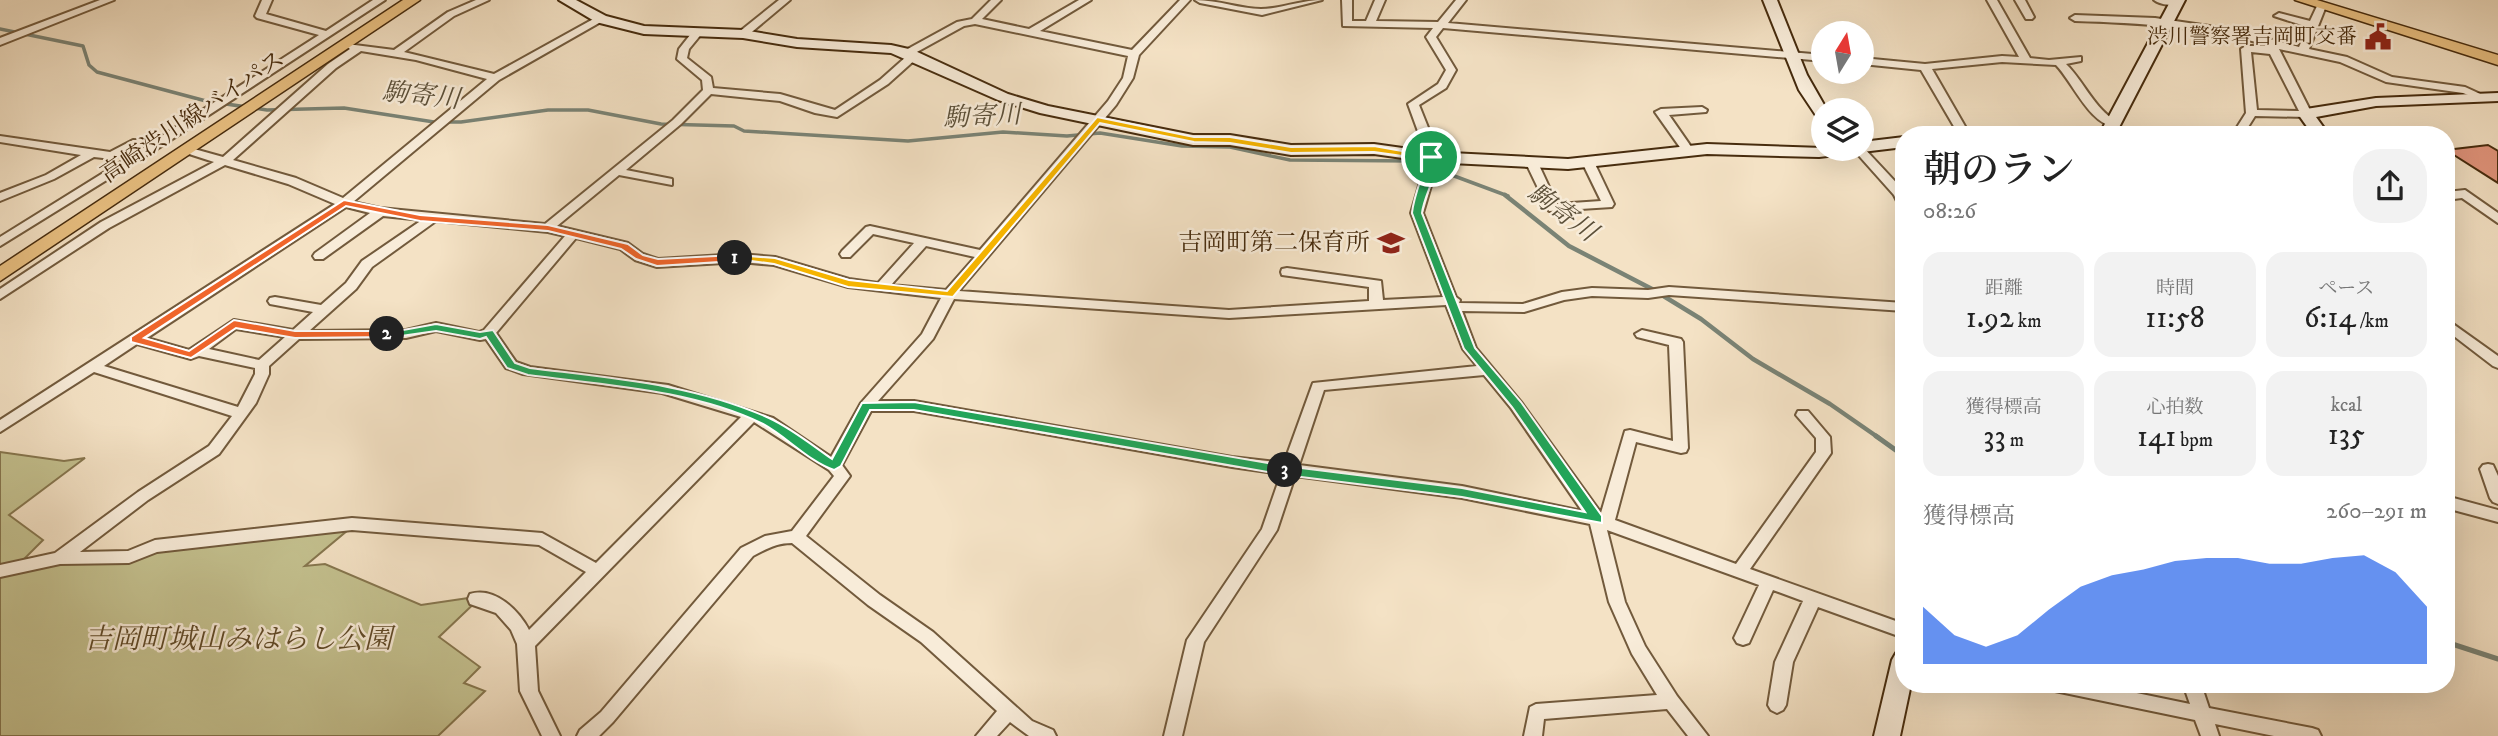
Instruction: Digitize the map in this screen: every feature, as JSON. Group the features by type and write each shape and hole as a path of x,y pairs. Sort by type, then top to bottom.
{"main road":[{"name":"高崎渋川線バイパス","path":"0,261 396,0"},
{"name":"高崎渋川線バイパス","path":"0,275 187,150 353,46 413,0"},
{"path":"2302,0 2498,60"}],"street":[{"path":"0,42 109,0"},
{"path":"267,0 260,16 327,34"},
{"path":"0,242 380,0"},
{"path":"396,53 451,14 484,0"},
{"path":"566,0 601,19 644,30 743,34 797,43 891,49 911,55 1003,97 1045,110 1194,140 1230,140 1291,150 1374,149 1431,157 1474,157 1532,163 1588,162 1731,148 1811,152"},
{"path":"743,34 785,0"},
{"path":"975,21 996,0"},
{"path":"1030,33 1086,0"},
{"path":"834,466 866,406 928,336 950,294 1097,120 1128,78 1134,54 1185,0"},
{"path":"1200,0 1262,12 1317,0"},
{"path":"1347,0 1347,24 1439,24 1811,57"},
{"path":"1370,24 1380,0"},
{"path":"1461,0 1431,37 1451,70 1442,86 1413,104 1432,166 1419,197 1417,213 1470,349 1516,405 1597,520 1616,602 1638,649 1671,701 1699,736"},
{"path":"1770,0 1811,99"},
{"path":"1992,0 2026,60"},
{"path":"2020,0 2029,17"},
{"path":"2112,126 2178,1 2159,0"},
{"path":"2305,52 2320,6"},
{"path":"2279,16 2312,25"},
{"path":"2075,18 2167,23 2236,33 2274,48 2315,126"},
{"path":"0,427 344,203 495,78 601,19"},
{"path":"548,228 677,122 708,92 769,96 790,100 815,111 837,114 884,82 911,55 961,24 975,21 1134,54"},
{"path":"2236,33 2242,21"},
{"path":"698,32 684,49 682,59 707,79 708,92"},
{"path":"0,295 101,227 226,160 353,46 396,53 495,78"},
{"path":"2243,126 2252,113 2246,49 2274,48 2305,52 2343,60 2390,80 2465,90 2491,98"},
{"path":"1874,62 1924,67 2077,59"},
{"path":"2059,62 2067,70 2091,110 2106,126"},
{"path":"1924,67 1960,126"},
{"path":"2252,113 2306,114 2376,102 2491,98"},
{"path":"1688,151 1661,112 1702,110"},
{"path":"0,139 112,156 138,142 156,145"},
{"path":"1874,146 1895,143"},
{"path":"187,150 292,181 344,203 380,212 431,219 548,228 571,236 624,246 639,257 657,262 740,258 775,261 848,283 881,288 1229,314 1376,304 1454,304 1524,308 1562,296 1592,292 1657,292 1895,309"},
{"path":"0,197 50,177 92,153"},
{"path":"1872,161 1895,188"},
{"path":"1532,163 1553,208 1608,204 1588,162"},
{"path":"617,171 668,182"},
{"path":"2455,195 2465,194 2498,219"},
{"path":"319,256 380,212"},
{"path":"60,558 143,496 214,450 249,404 262,374 262,365 351,286 367,264 431,219"},
{"path":"846,254 870,230 985,255"},
{"path":"135,340 191,355 234,324 295,335 406,334 436,327 480,336 489,333 571,236"},
{"path":"881,288 923,242"},
{"path":"1287,272 1376,284 1376,304"},
{"path":"275,301 324,310"},
{"path":"2455,330 2498,363"},
{"path":"489,333 511,365 528,372 663,388 768,422 834,466 842,476 796,537"},
{"path":"1597,520 1608,518 1630,435 1681,449 1676,342 1642,334"},
{"path":"197,351 262,365"},
{"path":"92,367 240,413"},
{"path":"1173,736 1196,640 1269,530 1318,386 1487,370"},
{"path":"866,406 914,406 1291,471 1462,492 1597,520 1895,628"},
{"path":"526,644 752,415"},
{"path":"1740,570 1824,453 1823,437 1803,415"},
{"path":"2488,469 2498,498"},
{"path":"2455,504 2498,516"},
{"path":"0,571 60,558 129,557 155,545 352,524 541,540 599,572"},
{"path":"586,736 607,717 747,552 770,539 796,537 874,600 927,636 1026,726 1046,736"},
{"path":"1743,638 1769,581"},
{"path":"476,598 505,607 515,617 526,644 529,691 551,736"},
{"path":"1777,705 1784,662 1813,598"},
{"path":"1887,736 1897,693"},
{"path":"2098,693 2312,736"},
{"path":"2195,693 2210,736"},
{"path":"1533,736 1536,712 1671,701"},
{"path":"985,736 1009,711"}],"green space":[{"name":"吉岡町城山みはらし公園","path":"0,452 64,461 85,458 9,515 43,540 24,559 21,566 348,530 305,566 325,564 421,605 482,596 439,637 480,667 464,683 485,691 438,736 0,736"}],"building":[{"path":"2488,145 2498,151 2498,183 2455,156 2455,149"}],"waterway":[{"name":"駒寄川","path":"0,29 83,46 89,65 97,72 206,101 267,110 344,108 434,122 461,122 548,110 588,110 661,124 734,126 744,131 908,141 1003,132 1067,136 1100,133 1182,146 1230,147 1290,160 1414,161 1508,196"},
{"name":"駒寄川","path":"1505,195 1569,246 1652,289 1701,319 1753,359 1830,404 1879,438"},
{"name":"駒寄川","path":"1876,436 1895,450"},
{"name":"駒寄川","path":"2455,645 2498,659"}],"place":[{"name":"渋川警察署吉岡町交番","path":"2378,37"},
{"name":"吉岡町第二保育所","path":"1391,243"}],"route":[{"path":"1097,120 1154,134 1194,140 1260,143 1291,150 1374,149 1431,157 1432,166 1419,197 1417,213 1470,349 1516,405 1575,485 1597,520 1462,492 1232,462 914,406 866,406 834,466 768,422 752,415 663,388 528,372 511,365 504,358 489,333 480,336 436,327 406,334 295,335 234,324 191,355 135,340 284,245 344,203 420,218 548,228 571,236 624,246 639,257 657,262 740,258 775,261 848,283 950,294 1065,162 1097,120"}]}
